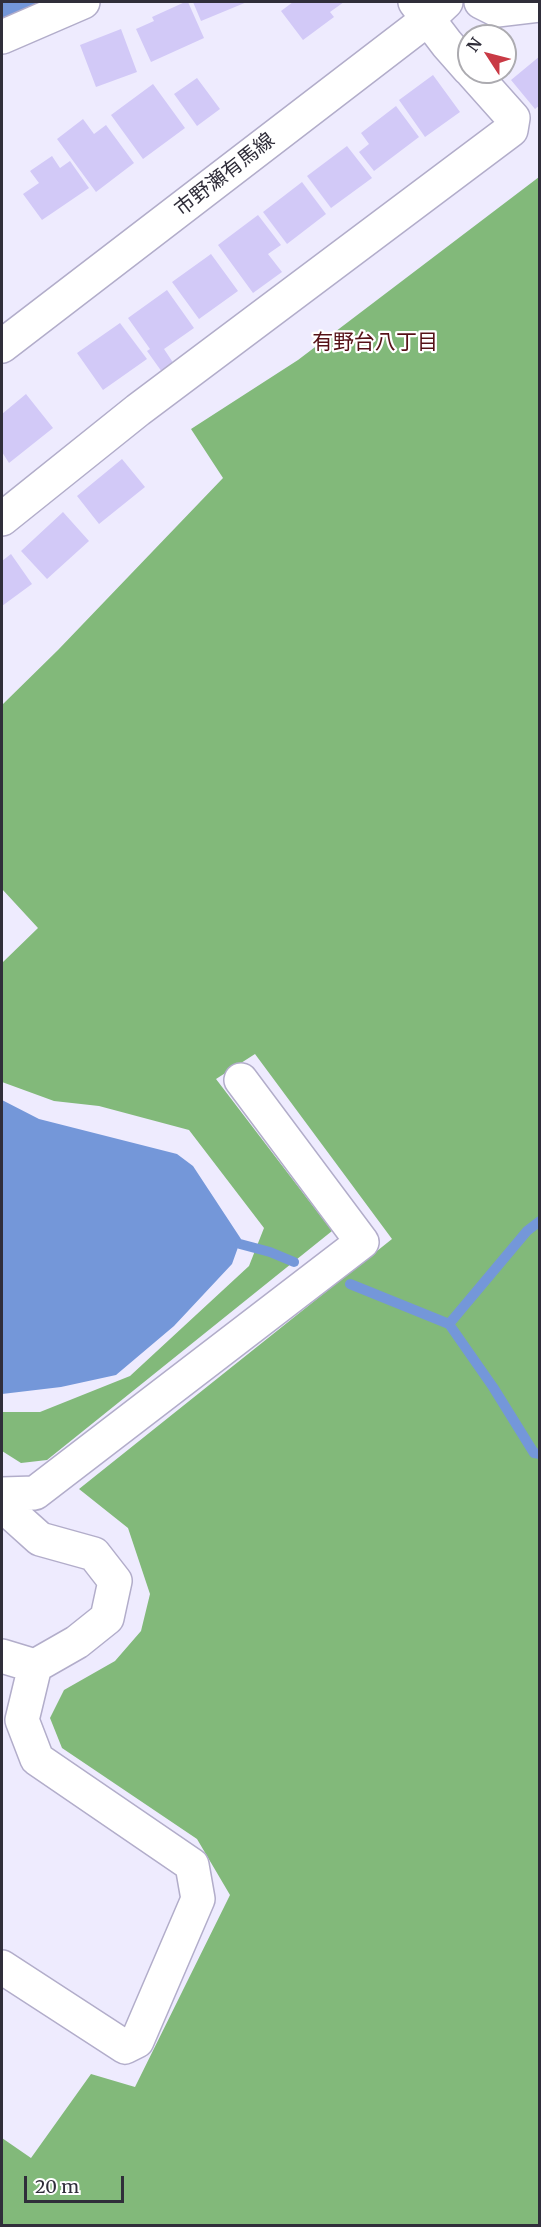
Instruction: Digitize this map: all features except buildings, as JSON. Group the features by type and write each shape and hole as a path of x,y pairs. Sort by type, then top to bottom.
{"street":[{"path":"2,37 83,2"},
{"path":"481,2 497,10 540,5"},
{"path":"430,7 457,50"},
{"name":"市野瀬有馬線","path":"2,346 430,7"},
{"path":"2,519 138,410 512,130 513,118 483,84"},
{"path":"2,1494 35,1493 362,1242 241,1080"},
{"path":"2,1505 40,1539 94,1554 114,1581 107,1618 77,1642 35,1666 22,1719 37,1759 192,1865 198,1899 137,2042 125,2047 2,1967"},
{"path":"2,1656 35,1666"}],"green space":[{"path":"539,177 539,2225 2,2225 2,2138 31,2158 91,2074 135,2087 230,1895 197,1839 62,1748 50,1718 64,1690 115,1661 141,1631 150,1594 128,1528 79,1489 392,1239 255,1054 216,1079 332,1231 47,1460 21,1463 2,1451 2,1412 40,1412 130,1376 249,1266 264,1228 189,1130 99,1106 54,1101 2,1082 2,963 38,928 2,889 2,705 223,478 191,429 298,360"}],"water":[{"path":"2,1100 39,1119 177,1154 193,1166 241,1239 232,1264 174,1326 116,1375 61,1387 2,1394"}],"waterway":[{"path":"2,16 36,2"},
{"path":"449,1324 527,1231 540,1221"},
{"path":"240,1244 270,1252 294,1262"},
{"path":"350,1284 449,1324 493,1387 534,1453 540,1454"}],"district":[{"name":"有野台八丁目","path":"375,343"}]}
